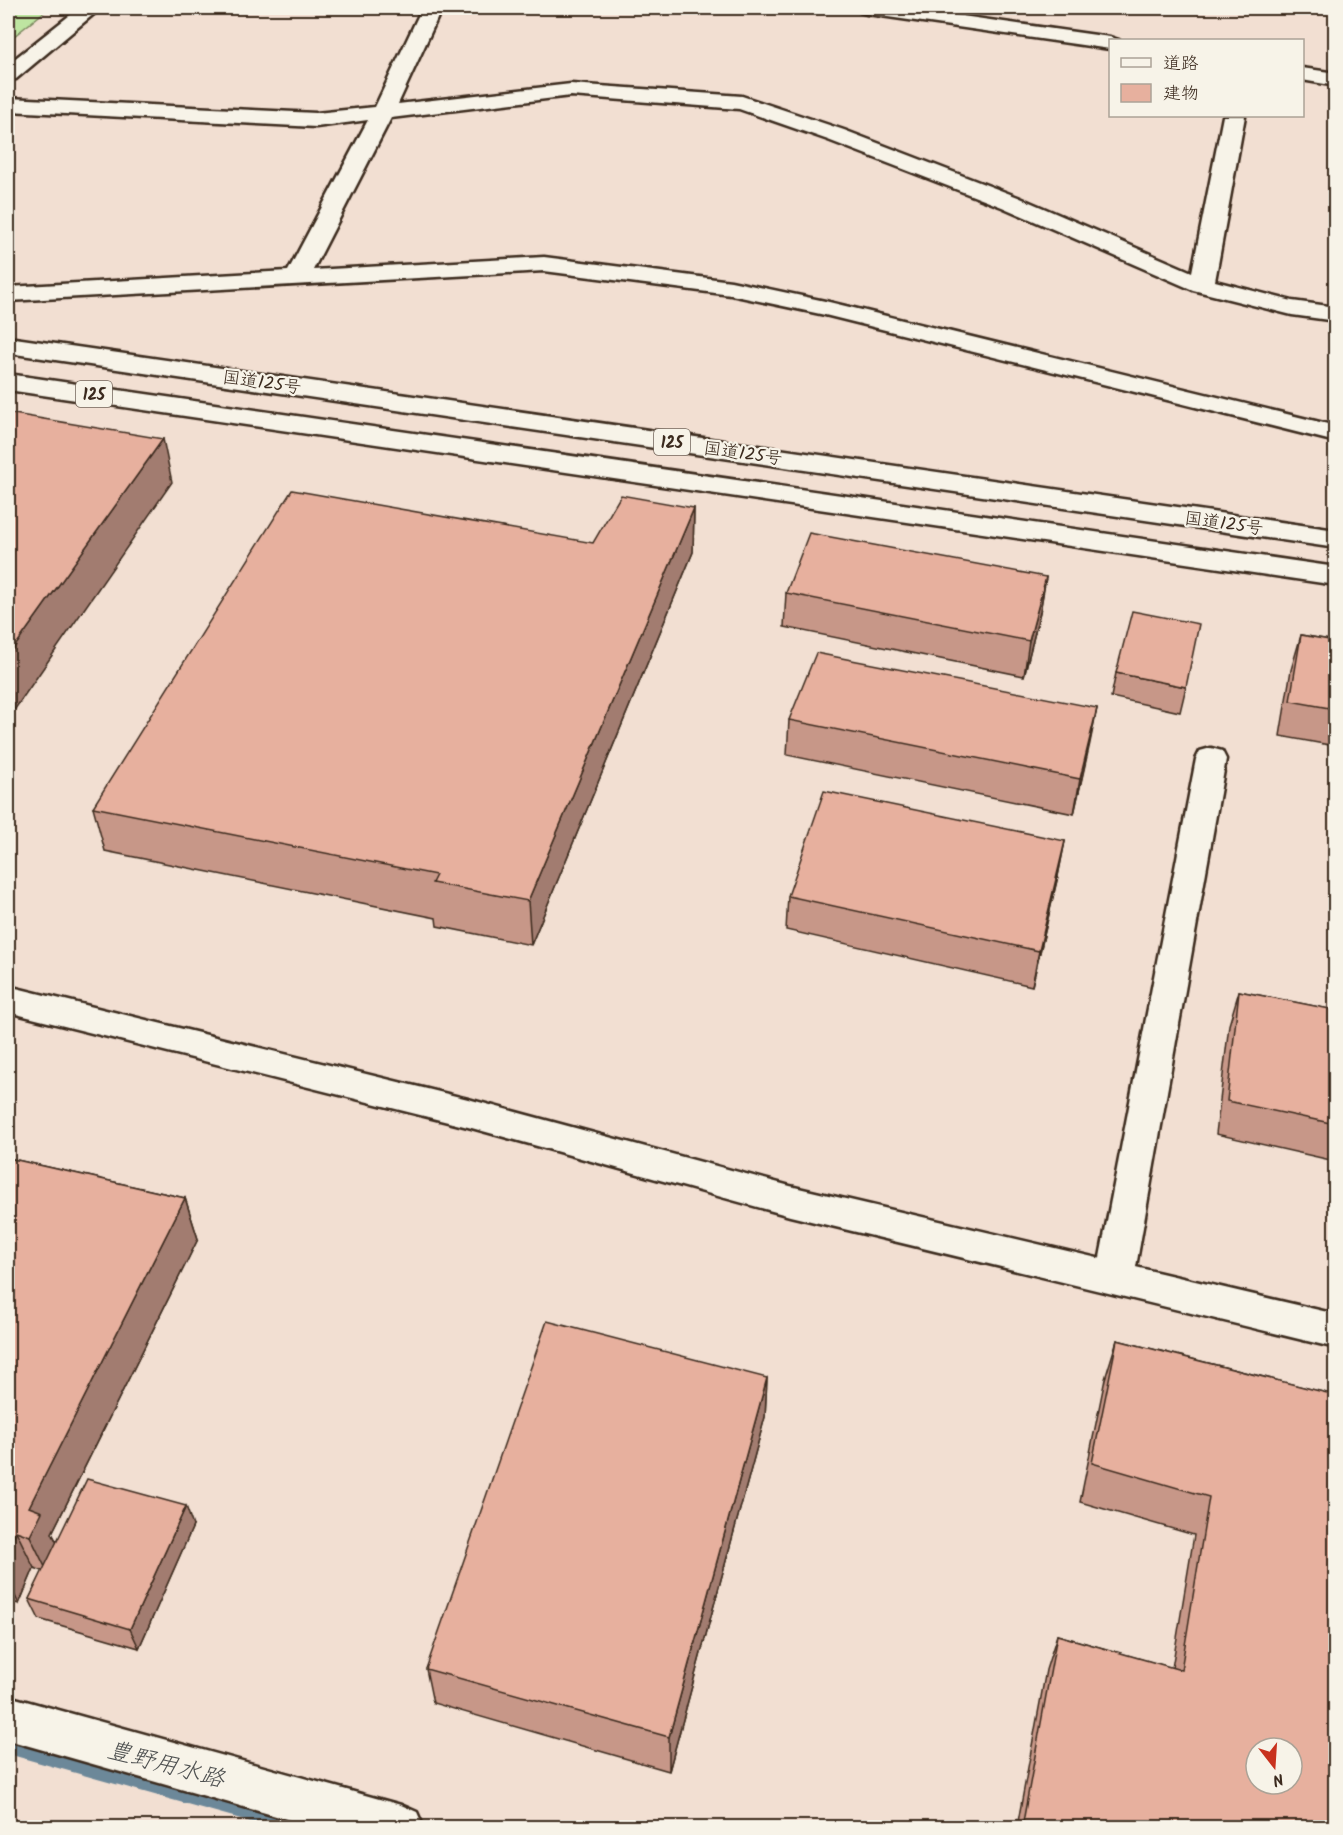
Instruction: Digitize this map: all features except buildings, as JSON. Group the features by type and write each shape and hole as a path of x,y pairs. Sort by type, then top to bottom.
{"main road":[{"path":"8,74 91,8"},
{"path":"297,277 382,112 432,8"},
{"path":"867,8 1109,43"},
{"path":"1304,74 1335,80"},
{"path":"8,104 316,120 572,90 742,104 836,135 1010,202 1202,285 1292,308 1335,314"},
{"path":"1202,285 1234,117"},
{"path":"8,294 544,264 731,288 825,308 1335,434"},
{"name":"国道125号","path":"8,345 1335,540"},
{"name":"国道125号","path":"8,382 1335,576"},
{"path":"1115,1278 1211,759"},
{"path":"8,999 468,1113 790,1201 1335,1330"},
{"path":"8,1718 401,1827"}],"green space":[{"path":"8,8 49,8 8,41"}],"waterway":[{"name":"豊野用水路","path":"8,1744 312,1828"}]}
